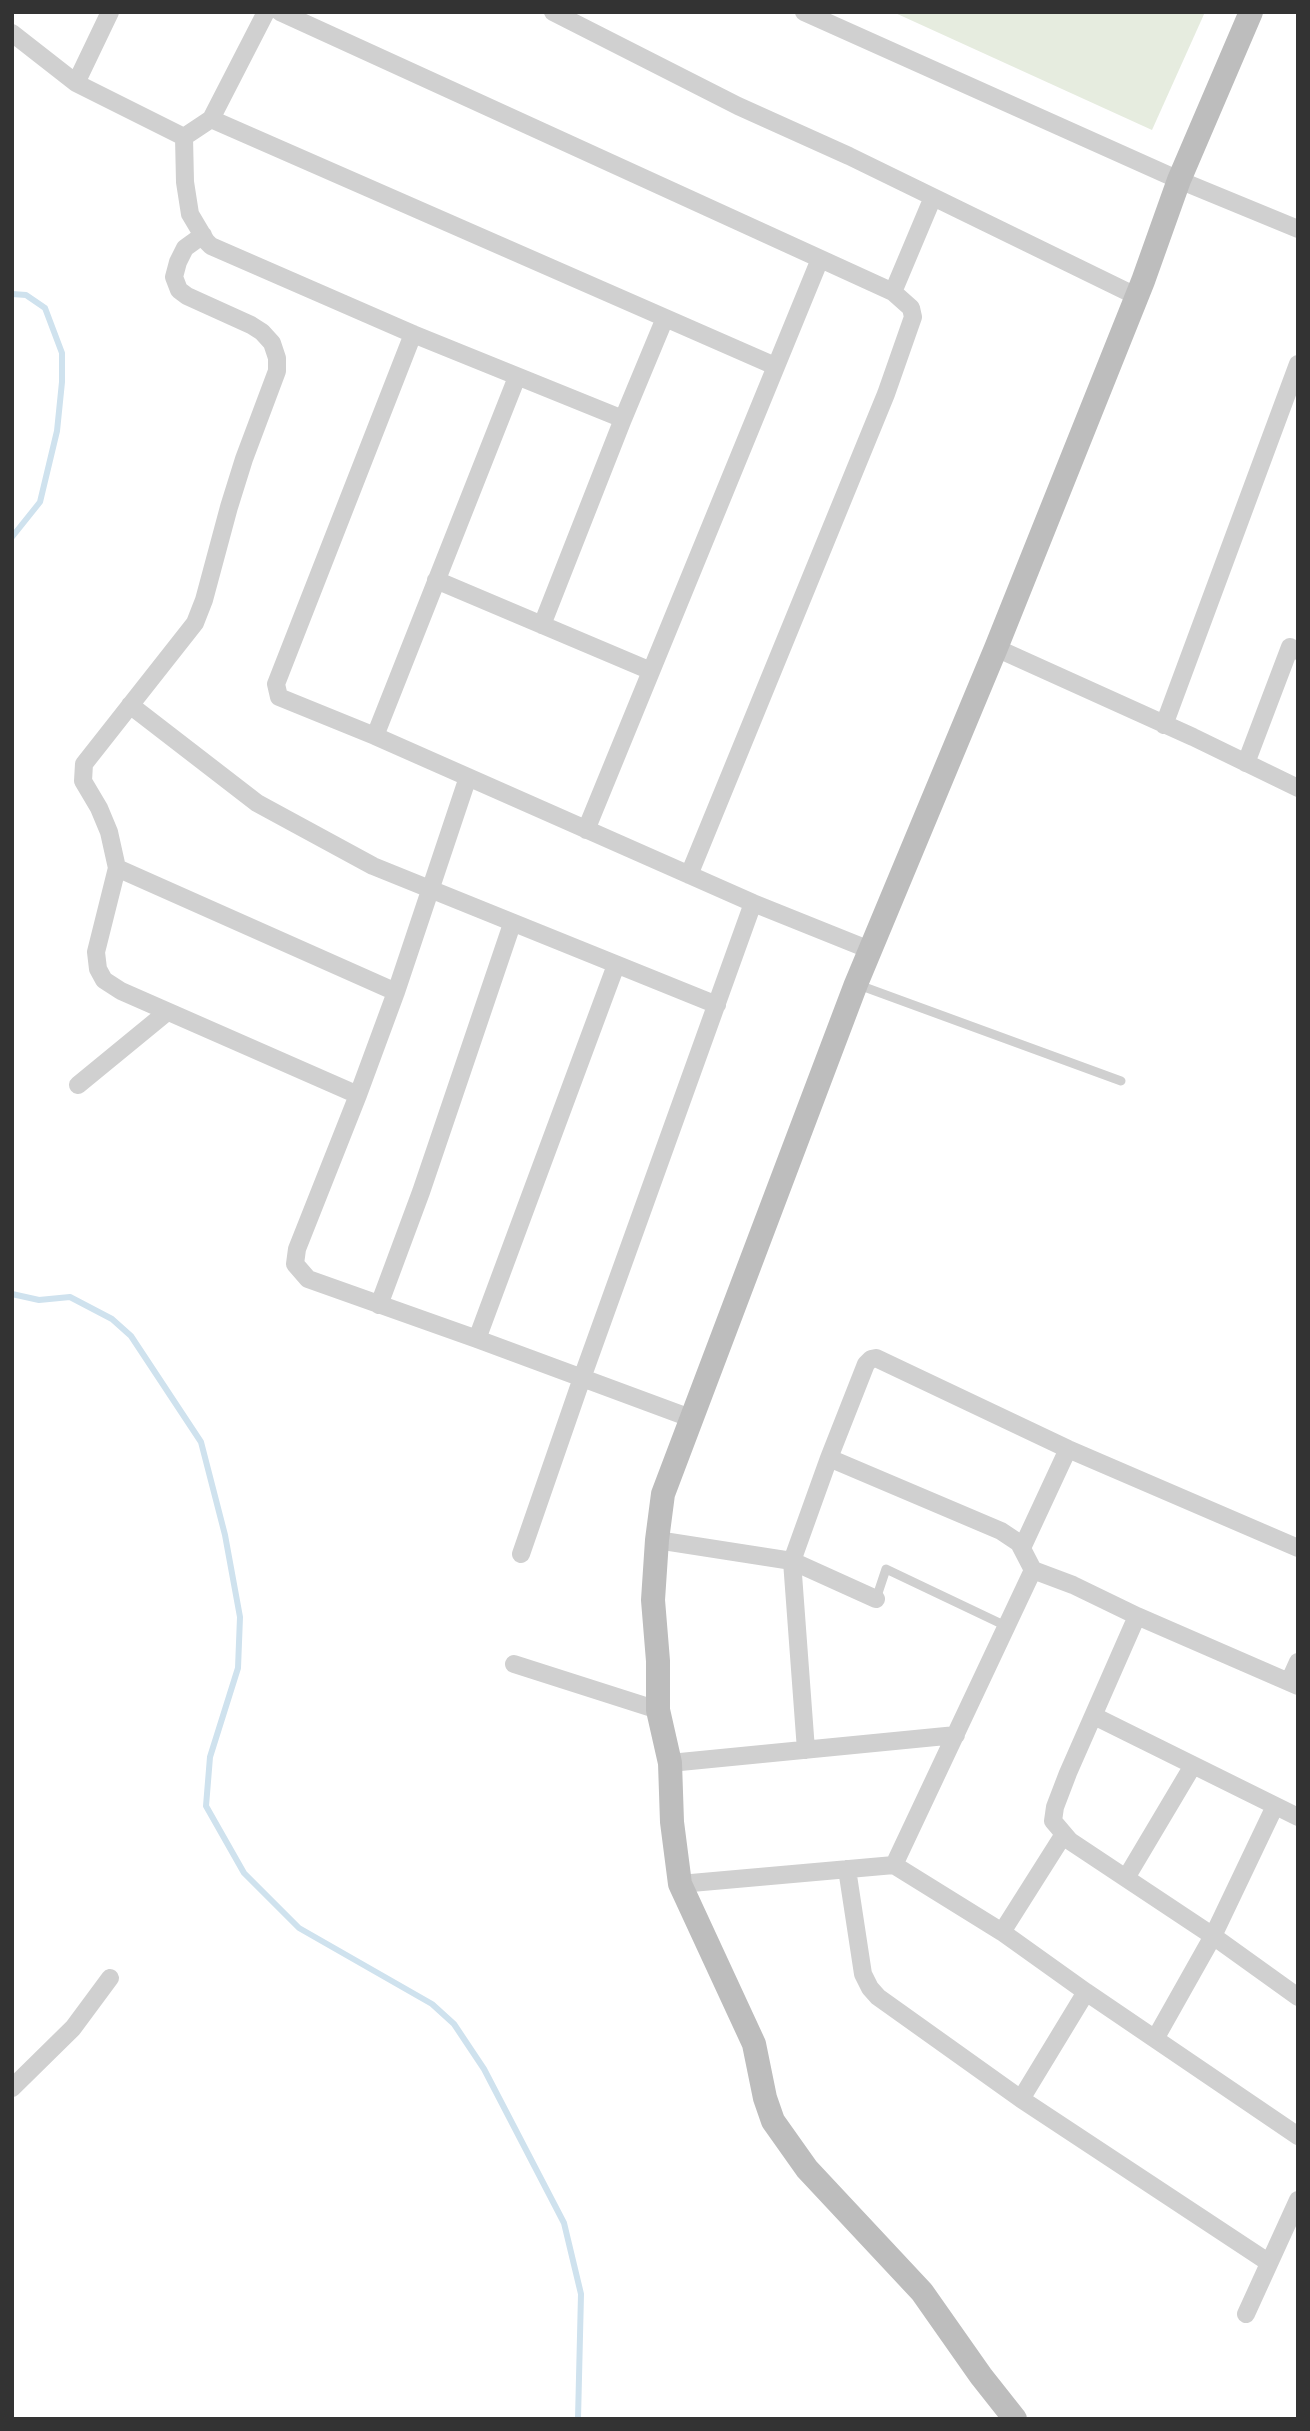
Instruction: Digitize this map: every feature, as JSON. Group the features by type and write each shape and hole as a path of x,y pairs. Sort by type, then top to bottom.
{"main road":[{"path":"1015,2419 922,2292 807,2169 773,2121 765,2098 754,2045 680,1884 672,1822 670,1763 659,1710 653,1601 657,1540 663,1494 856,984 996,649 1136,296 1179,180 1251,12"}],"street":[{"path":"76,83 110,12"},
{"path":"184,137 211,119 266,12"},
{"path":"280,12 894,292 907,303 913,317 891,381 689,875"},
{"path":"553,12 738,106 1136,296"},
{"path":"804,12 1179,180 1298,229"},
{"path":"12,33 76,83 184,137"},
{"path":"211,119 775,366"},
{"path":"184,137 185,183 190,214 211,246 413,334 623,419"},
{"path":"894,292 933,197"},
{"path":"203,235 185,248 177,262 174,277 179,290 262,332 272,343 277,358 277,371 244,459 195,623 89,756 82,772 83,781 109,832 117,869 96,953 98,969 104,980 121,991 358,1095"},
{"path":"586,830 820,259"},
{"path":"542,625 665,318"},
{"path":"413,334 276,687 279,697 468,776 753,904 870,950"},
{"path":"1164,725 1298,364"},
{"path":"375,736 517,377"},
{"path":"436,580 651,671"},
{"path":"1245,762 1290,647 1298,651"},
{"path":"996,649 1298,788"},
{"path":"130,705 257,803 373,866 716,1005"},
{"path":"468,776 396,992 297,1249 295,1264 308,1279 693,1419"},
{"path":"117,869 396,992"},
{"path":"522,1554 582,1378 753,904"},
{"path":"379,1305 421,1192 512,924"},
{"path":"477,1339 616,965"},
{"path":"78,1084 167,1012"},
{"path":"806,1750 792,1561 829,1458 866,1364 871,1359 877,1358 1068,1449 1298,1548"},
{"path":"1023,1548 1068,1449"},
{"path":"829,1458 1001,1531 1023,1548 1033,1570 1294,1684 1298,1662"},
{"path":"657,1540 792,1561 876,1598"},
{"path":"894,1865 1033,1570"},
{"path":"1137,1616 1055,1807 1053,1821 1070,1841 1213,1936 1298,1997"},
{"path":"514,1664 659,1710"},
{"path":"1094,1716 1298,1816"},
{"path":"670,1763 956,1735"},
{"path":"1126,1878 1192,1766"},
{"path":"1155,2039 1213,1936 1275,1806"},
{"path":"1002,1932 1064,1834"},
{"path":"680,1884 894,1865 1002,1932 1298,2136"},
{"path":"847,1869 863,1974 878,1997 1021,2099 1268,2262"},
{"path":"12,2088 73,2028 110,1978"},
{"path":"1021,2099 1086,1992"},
{"path":"1246,2314 1298,2200"}],"lane":[{"path":"856,984 1121,1081"},
{"path":"876,1598 886,1569 1008,1627"}],"shaded area":[{"path":"893,12 1205,12 1152,130"}],"waterway":[{"path":"12,294 26,295 45,308 62,353 57,431 40,502 12,537"},
{"path":"12,1294 39,1300 70,1297 112,1319 131,1336 201,1442 225,1535 240,1617 238,1668 210,1757 206,1806 244,1873 299,1928 432,2004 454,2024 484,2069 564,2223 581,2294 578,2419"}]}
